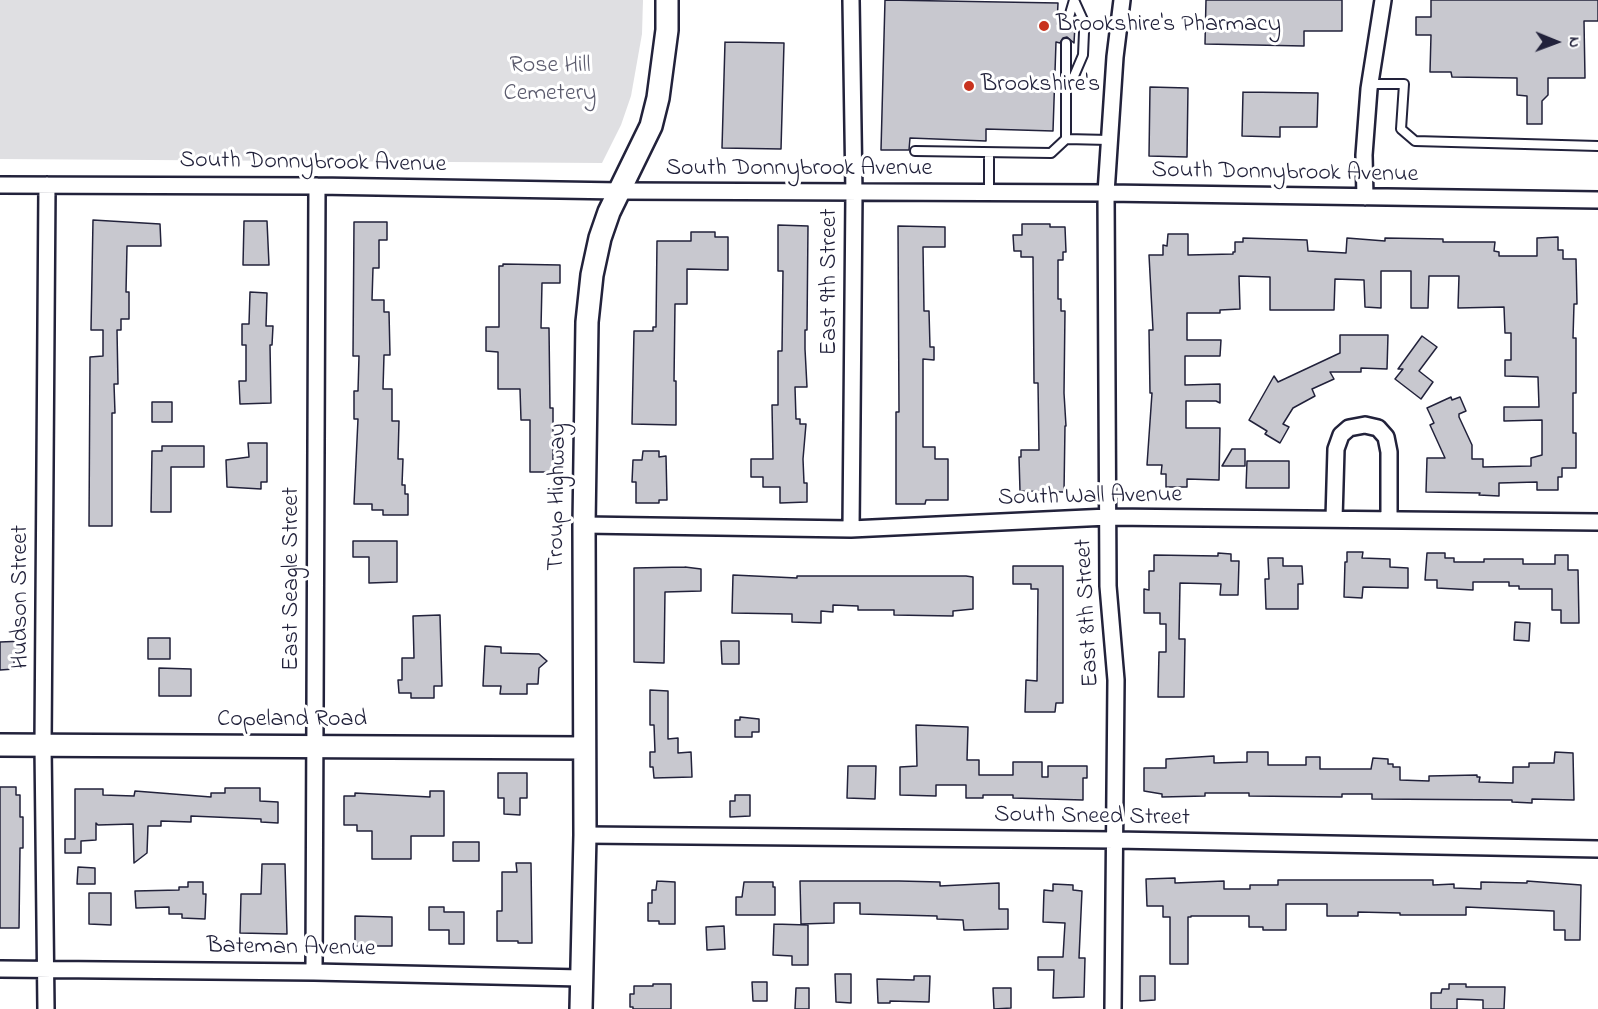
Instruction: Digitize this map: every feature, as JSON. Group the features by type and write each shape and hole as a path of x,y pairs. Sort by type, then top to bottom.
{"main road":[{"name":"Troup Highway","path":"581,1009 585,835 584,525 587,322 592,275 606,220 651,126 658,98 667,30 668,0"},
{"name":"Copeland Road","path":"0,745 584,748"}],"street":[{"name":"East 9th Street","path":"851,0 854,193 851,529"},
{"name":"East 8th Street","path":"1113,1009 1116,680 1108,586 1106,194 1115,57 1122,0"},
{"path":"1365,197 1364,155 1370,84 1383,0"},
{"name":"South Donnybrook Avenue","path":"0,185 317,186 1598,200"},
{"name":"Hudson Street","path":"46,1009 44,745 47,185"},
{"name":"East Seagle Street","path":"314,972 317,186"},
{"path":"1334,519 1336,449 1341,435 1348,428 1365,425 1378,428 1386,437 1389,452 1389,519"},
{"name":"South Wall Avenue","path":"584,525 851,529 1108,517 1598,522"},
{"name":"South Sneed Street","path":"585,835 1114,840 1598,849"},
{"name":"Bateman Avenue","path":"0,969 314,972 581,978"}],"lane":[{"path":"1067,24 1074,0"},
{"path":"1066,86 1074,76 1083,55 1083,26 1074,0"},
{"path":"1066,43 1066,139"},
{"path":"1370,84 1404,84 1401,129 1415,141 1598,146"},
{"path":"915,151 1051,153 1066,139 1109,140"},
{"path":"989,153 989,193"}],"green space":[{"name":"Rose Hill Cemetery","path":"0,0 643,0 642,34 631,96 621,125 602,163 0,159"}],"building":[{"name":"Brookshire's","path":"885,0 1058,3 1057,24 1061,24 1063,29 1068,30 1075,25 1074,43 1067,37 1063,38 1060,43 1056,42 1053,131 986,129 986,141 910,138 909,150 881,150"},
{"path":"1206,0 1342,0 1342,31 1304,31 1304,46 1205,44"},
{"path":"1431,0 1598,0 1598,21 1584,21 1585,78 1548,78 1548,95 1542,101 1542,124 1527,124 1527,96 1517,95 1517,78 1452,77 1451,72 1430,72 1431,35 1416,35 1416,17 1431,17"},
{"path":"725,42 784,43 781,149 722,148"},
{"path":"1150,87 1188,88 1187,157 1149,156"},
{"path":"1243,92 1318,93 1317,127 1280,127 1280,137 1242,136"},
{"path":"93,220 160,224 161,246 127,246 126,292 129,292 129,319 121,319 121,330 117,330 118,384 114,384 115,413 112,413 112,526 89,526 90,357 103,356 103,330 91,330"},
{"path":"244,221 267,221 269,265 243,265"},
{"path":"354,222 387,222 387,240 379,240 379,268 373,268 372,300 384,300 384,312 389,312 390,355 384,355 383,389 392,389 392,421 399,421 398,459 403,459 402,485 405,485 405,494 408,494 408,515 383,515 383,510 372,510 372,504 354,504 358,419 354,419 354,391 358,391 359,356 353,356"},
{"path":"1022,224 1050,224 1050,227 1065,227 1066,252 1063,252 1063,260 1058,260 1058,299 1061,299 1061,311 1065,311 1064,492 1020,491 1019,457 1021,457 1021,450 1039,450 1038,383 1034,383 1033,257 1021,257 1021,251 1014,251 1013,235 1022,235"},
{"path":"778,225 808,226 807,330 805,330 807,387 795,387 796,419 800,419 800,424 806,424 803,459 807,502 780,503 780,487 763,487 763,477 751,477 751,459 773,459 772,405 778,405 778,351 782,351 783,271 778,271"},
{"path":"898,226 945,227 945,247 923,247 924,311 929,311 930,347 934,347 934,360 923,359 923,447 935,447 935,459 948,459 948,500 926,500 925,504 896,504 896,412 899,412"},
{"path":"691,232 715,232 715,237 728,237 728,270 687,269 687,304 675,304 676,425 632,424 634,331 653,331 653,327 656,327 657,241 691,241"},
{"path":"1168,234 1188,234 1188,255 1233,254 1235,242 1243,242 1243,238 1307,240 1308,251 1346,253 1347,238 1385,241 1385,238 1443,239 1443,242 1495,242 1494,251 1499,252 1499,256 1537,256 1537,238 1558,237 1558,250 1563,250 1563,259 1576,259 1577,304 1574,304 1573,338 1576,338 1576,393 1573,393 1573,433 1576,433 1576,468 1562,468 1562,477 1558,477 1558,490 1537,490 1537,482 1499,483 1499,496 1479,495 1480,493 1426,492 1427,458 1445,458 1430,425 1434,423 1427,408 1451,397 1452,400 1460,397 1466,411 1459,414 1459,417 1472,445 1472,459 1483,459 1483,467 1531,466 1531,458 1542,455 1542,420 1504,421 1504,407 1539,407 1538,377 1505,376 1505,360 1511,360 1511,333 1505,333 1504,307 1458,308 1459,276 1429,276 1428,308 1411,308 1411,271 1381,271 1381,308 1365,307 1364,280 1335,279 1334,310 1270,310 1270,277 1239,276 1240,309 1220,310 1220,313 1187,313 1187,340 1221,340 1220,356 1185,356 1185,385 1220,384 1220,403 1186,401 1186,428 1220,428 1219,480 1187,479 1187,487 1166,487 1166,474 1161,474 1162,465 1147,465 1152,393 1150,393 1149,330 1153,330 1149,255 1163,255 1163,245 1167,246"},
{"path":"503,264 560,265 560,283 542,283 541,328 549,328 553,472 530,472 530,420 521,420 520,389 498,389 498,352 486,351 486,327 499,327 499,266"},
{"path":"250,292 267,293 266,326 273,326 272,345 270,345 271,403 240,404 239,381 246,381 246,345 242,345 242,324 249,324"},
{"path":"1340,335 1388,335 1387,369 1361,368 1361,372 1330,372 1334,379 1312,389 1315,396 1293,408 1283,424 1289,427 1280,443 1265,434 1267,431 1249,420 1274,376 1278,382 1340,353"},
{"path":"1422,336 1437,347 1419,371 1433,382 1421,399 1395,379 1403,369 1398,369"},
{"path":"152,402 172,402 172,422 152,422"},
{"path":"248,443 267,443 267,482 261,482 261,489 227,487 226,460 249,457"},
{"path":"162,446 204,446 204,467 171,467 171,512 151,512 152,451 162,451"},
{"path":"1232,449 1245,449 1245,466 1222,466"},
{"path":"643,451 659,451 659,457 666,456 667,500 659,500 659,503 636,503 636,482 632,482 633,460 642,460"},
{"path":"1247,461 1289,461 1289,488 1246,488"},
{"path":"353,541 397,541 397,582 369,583 369,557 353,557"},
{"path":"1347,552 1363,552 1362,558 1390,559 1390,567 1408,568 1408,588 1363,587 1362,598 1344,597"},
{"path":"1218,553 1231,554 1231,561 1239,561 1238,595 1220,595 1221,584 1180,583 1179,639 1185,639 1184,697 1158,697 1159,652 1166,652 1166,624 1160,624 1160,613 1144,613 1144,589 1149,590 1149,571 1154,571 1154,555 1218,556"},
{"path":"1427,553 1445,553 1445,558 1454,558 1454,562 1523,559 1523,564 1555,564 1555,555 1568,555 1568,570 1578,570 1579,623 1561,623 1561,610 1552,610 1552,589 1519,589 1519,586 1509,586 1509,582 1473,582 1473,590 1437,588 1437,580 1425,580"},
{"path":"1268,558 1283,558 1283,566 1302,566 1303,584 1298,584 1298,609 1266,609 1265,579 1269,579"},
{"path":"1013,566 1063,566 1063,703 1056,703 1055,712 1025,712 1026,680 1037,681 1038,589 1031,589 1031,584 1013,584"},
{"path":"634,568 701,569 701,591 665,592 664,663 634,662"},
{"path":"733,575 797,578 797,576 966,576 973,577 973,609 953,611 953,616 894,615 894,610 858,610 858,606 833,605 833,612 821,611 821,623 792,622 792,614 732,613"},
{"path":"440,615 442,686 434,686 434,698 411,698 411,693 399,693 398,680 402,680 402,658 414,658 413,616"},
{"path":"1515,622 1530,623 1529,641 1514,640"},
{"path":"148,638 170,638 170,659 148,659"},
{"path":"25,641 25,657 14,657 14,669 0,670 0,642"},
{"path":"721,641 739,641 739,664 722,664"},
{"path":"485,646 501,647 501,653 539,654 547,661 539,668 538,684 527,684 527,694 500,694 501,686 483,686"},
{"path":"159,668 191,669 191,696 159,696"},
{"path":"650,690 668,691 668,739 678,738 678,753 691,752 692,777 654,778 653,767 650,767 650,752 655,752 654,725 650,725"},
{"path":"740,717 759,719 759,732 752,732 752,737 735,737 735,720 740,720"},
{"path":"916,725 968,727 967,760 979,760 979,775 1013,775 1013,762 1042,762 1042,777 1048,777 1048,766 1087,766 1087,778 1083,778 1083,800 1013,798 1013,795 983,795 983,798 966,798 966,785 936,785 936,796 900,795 900,767 917,766"},
{"path":"1247,752 1268,752 1268,765 1306,765 1306,757 1320,757 1320,769 1371,769 1373,758 1388,759 1388,764 1400,767 1400,780 1429,781 1429,776 1477,775 1480,777 1479,782 1513,783 1513,767 1529,767 1529,763 1554,763 1555,752 1573,753 1574,800 1532,799 1532,803 1512,802 1512,800 1372,799 1372,794 1342,794 1342,797 1249,796 1249,793 1205,793 1205,796 1162,797 1162,794 1144,791 1144,768 1166,768 1166,759 1214,756 1214,763 1247,762"},
{"path":"848,766 876,766 875,799 847,798"},
{"path":"498,773 527,773 527,798 520,798 520,815 504,814 504,798 498,798"},
{"path":"0,787 16,787 16,795 20,795 20,817 23,817 23,848 20,848 19,928 0,928"},
{"path":"225,788 260,788 260,801 278,802 278,823 261,822 261,819 191,816 191,822 161,821 161,826 148,826 147,853 134,863 133,824 98,825 96,823 96,840 81,841 81,853 65,853 65,839 75,839 75,789 103,789 103,795 134,796 135,791 211,797 211,793 225,793"},
{"path":"430,791 444,791 444,836 411,836 411,859 372,859 372,831 357,831 357,825 344,825 344,796 355,796 355,793 430,797"},
{"path":"735,795 750,795 750,816 730,817 730,801 735,801"},
{"path":"453,842 479,842 479,861 453,861"},
{"path":"516,863 531,863 532,943 497,941 497,911 502,911 502,872 517,872"},
{"path":"262,864 285,864 287,934 240,933 241,894 261,894"},
{"path":"78,867 95,868 95,884 77,884"},
{"path":"1175,878 1175,883 1224,881 1224,889 1250,889 1250,885 1278,885 1278,880 1433,880 1433,885 1454,884 1454,888 1481,889 1481,882 1527,883 1527,881 1581,885 1580,940 1565,940 1565,930 1554,930 1554,911 1466,907 1466,915 1400,915 1400,913 1358,912 1358,916 1327,916 1327,904 1286,904 1286,930 1263,930 1263,927 1249,927 1249,916 1188,917 1188,964 1170,964 1170,917 1163,917 1163,906 1147,906 1146,879"},
{"path":"657,881 675,882 675,924 648,921 648,903 652,903 652,890 656,890"},
{"path":"800,881 940,882 940,886 999,883 999,909 1008,909 1008,929 964,930 963,920 937,919 937,916 860,914 860,903 834,903 834,923 801,924"},
{"path":"188,882 203,882 203,894 206,894 205,919 182,918 182,914 169,914 169,907 136,908 135,891 179,890 179,887 188,887"},
{"path":"744,882 773,882 775,915 736,915 736,897 742,897"},
{"path":"1053,884 1073,885 1073,890 1082,891 1079,958 1085,958 1084,997 1053,998 1054,970 1038,970 1038,957 1063,957 1065,923 1043,922 1044,890 1053,891"},
{"path":"89,893 111,893 111,925 89,924"},
{"path":"429,907 444,907 444,912 464,912 464,944 449,944 449,930 429,930"},
{"path":"355,916 392,917 392,946 355,946"},
{"path":"774,924 808,925 808,965 792,965 792,956 773,955"},
{"path":"724,926 725,949 707,950 706,927"},
{"path":"835,974 851,974 851,1003 836,1002"},
{"path":"914,976 930,976 929,1002 878,1003 877,979 914,980"},
{"path":"1140,976 1155,976 1155,1000 1140,1001"},
{"path":"752,982 767,982 767,1001 753,1001"},
{"path":"653,984 671,984 671,1009 633,1009 630,1007 630,994 634,994 634,986 653,986"},
{"path":"1449,984 1466,984 1466,987 1505,987 1504,1009 1483,1009 1483,1000 1457,999 1457,1009 1431,1009 1431,993 1441,993 1442,989 1449,989"},
{"path":"796,988 809,988 809,1009 795,1009"},
{"path":"993,988 1011,988 1011,1008 994,1009"}],"place":[{"name":"Brookshire's Pharmacy","path":"1044,26"},
{"name":"Brookshire's","path":"969,86"}]}
